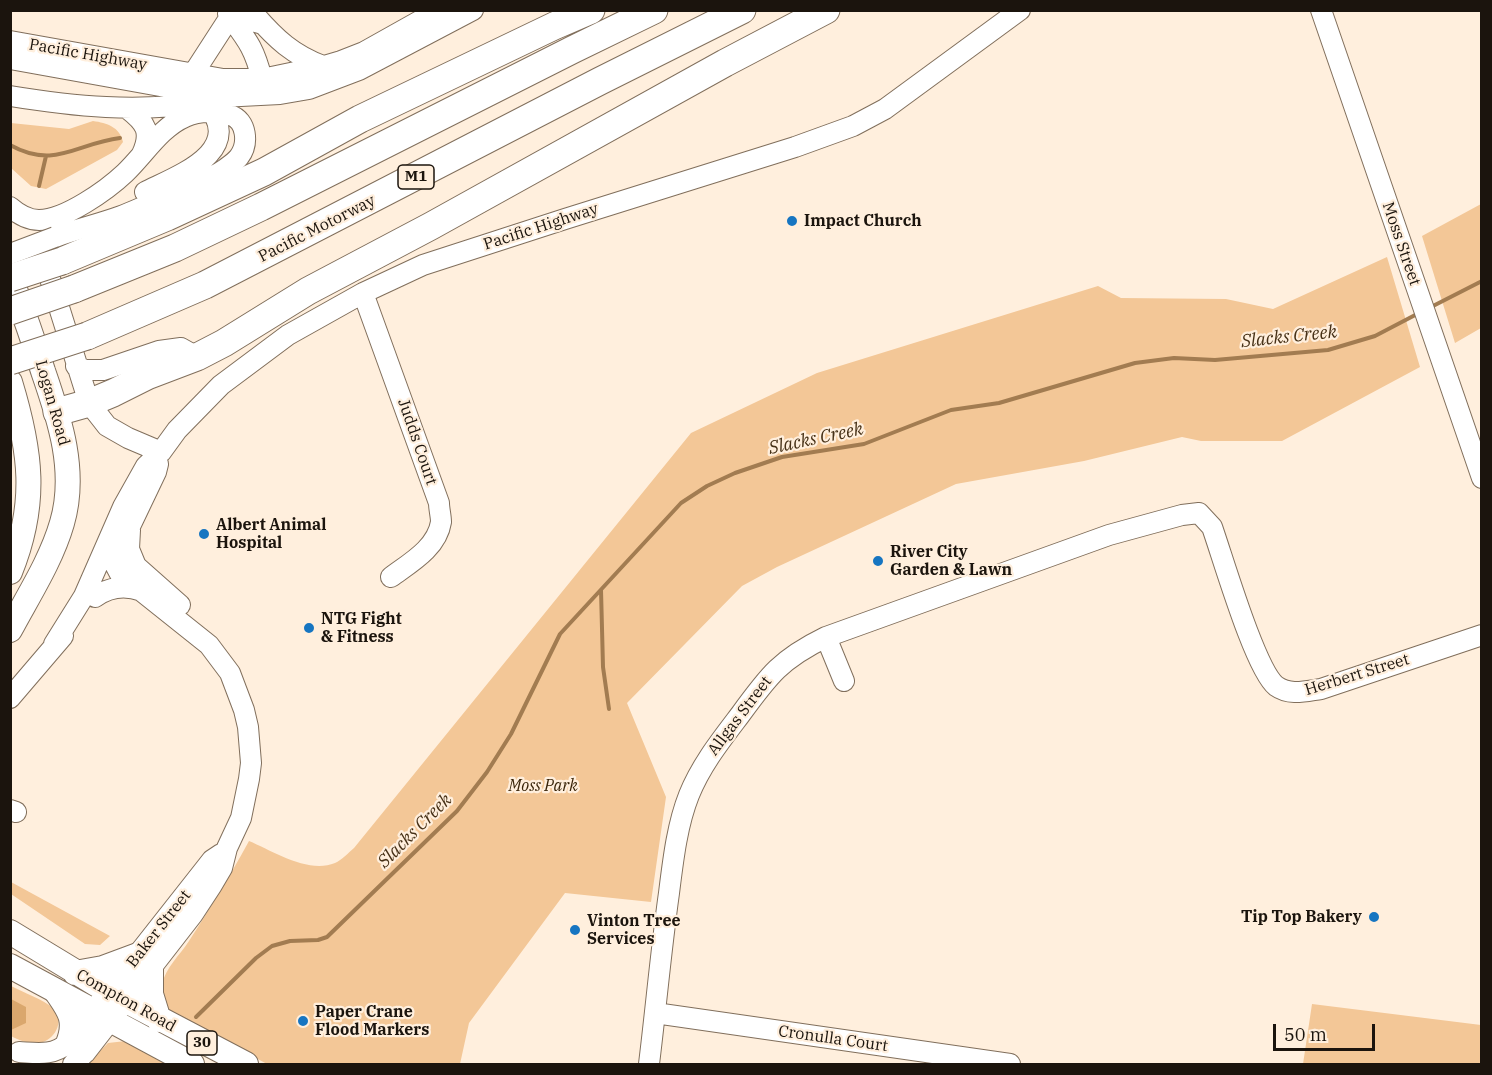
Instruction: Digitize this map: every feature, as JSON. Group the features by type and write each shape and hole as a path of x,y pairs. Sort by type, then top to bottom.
{"highway":[{"path":"10,277 64,242 167,217 264,171 360,119 591,10"},
{"name":"M1","path":"10,310 74,290 175,248 654,10"},
{"name":"Pacific Motorway","path":"10,361 87,336 206,285 742,10"},
{"path":"57,412 89,403 224,344 308,291 404,241 714,68 826,10"}],"main road":[{"name":"Logan Road","path":"10,277 57,412 64,441 68,486 63,520 52,551 10,630"},
{"name":"Logan Road","path":"10,382 21,415 29,461 30,484 24,528 10,572"},
{"path":"21,415 57,412"},
{"name":"Compton Road","path":"15,934 117,997 246,1065"},
{"path":"75,973 145,961 150,994 159,1020"},
{"name":"Compton Road","path":"10,966 192,1065"}],"street":[{"name":"Pacific Highway","path":"12,44 205,96 270,84 364,52 439,10"},
{"name":"Pacific Highway","path":"205,96 223,79 309,89 359,70 473,10"},
{"name":"Pacific Highway","path":"120,526 146,466 161,452 177,430 232,375 288,335 363,293 423,265 795,147 854,126 885,109 1020,10"},
{"name":"Moss Street","path":"1321,10 1482,478"},
{"path":"229,15 263,24 303,59 324,66"},
{"path":"229,15 249,41 270,84"},
{"path":"10,207 20,214 38,220 57,217 92,198 123,175 159,137 183,118 197,112 205,96 220,32 229,15"},
{"path":"263,24 276,54 270,84"},
{"path":"10,96 101,108 128,109 205,96 238,118 245,132 245,141 239,157 223,171 64,242 10,254"},
{"path":"64,242 196,166 210,154 218,139 218,125 205,96"},
{"path":"128,109 139,118 145,127 148,143 141,157"},
{"path":"38,220 41,249 89,403 107,426 161,452"},
{"name":"Judds Court","path":"363,293 439,503 441,522 434,539 422,555 391,577"},
{"path":"76,366 85,370 104,370 159,351 181,348 197,357"},
{"name":"Herbert Street","path":"1199,513 1212,527 1259,661 1276,686 1295,693 1321,689 1482,636"},
{"name":"Allgas Street","path":"649,1065 672,874 679,833 689,796 709,756 766,680 790,657 826,637 1109,535 1182,515 1199,513"},
{"path":"10,698 87,603 109,561 120,526"},
{"path":"120,526 138,568"},
{"name":"Baker Street","path":"109,561 126,559 138,568 198,621 204,628 209,645"},
{"name":"Baker Street","path":"101,1016 145,961 212,860 227,848 237,830 245,805 249,779 250,743 244,710 230,673 209,645 122,576 109,561"},
{"path":"87,603 107,591 119,588 142,591"},
{"path":"826,637 844,681"},
{"path":"51,988 70,1017 70,1032 65,1046"},
{"name":"Cronulla Court","path":"655,1013 1010,1065"},
{"path":"15,1050 47,1053 57,1051 101,1016"},
{"path":"73,1065 85,1053 101,1016"},
{"path":"15,1050 38,1065"}],"green space":[{"path":"93,121 116,129 123,142 117,150 46,189 31,186 11,168 11,123 69,129"},
{"path":"1481,204 1481,328 1455,343 1422,236"},
{"name":"Moss Park","path":"1387,257 1420,367 1282,441 1201,441 1182,437 1084,461 956,484 777,567 742,586 627,703 666,797 651,902 565,893 469,1023 460,1064 267,1064 169,1011 162,989 166,973 205,916 249,841 291,860 314,866 335,863 354,848 691,433 817,373 1098,286 1121,298 1226,299 1273,309"},
{"path":"10,882 110,936 100,945 85,944 11,894"},
{"path":"11,986 44,1002 57,1012 59,1023 48,1040 30,1043 11,1036"},
{"path":"1312,1004 1481,1025 1481,1064 1303,1064"},
{"path":"126,1041 165,1064 87,1064 108,1043"}],"shaded area":[{"path":"11,999 26,1007 26,1023 11,1030"}],"waterway":[{"path":"10,145 26,152 53,155 120,138"},
{"path":"39,186 46,156"},
{"name":"Slacks Creek","path":"1431,307 1482,281"},
{"name":"Slacks Creek","path":"196,1017 256,958 272,946 290,941 318,940 327,937 457,811 487,772 511,734 560,634 681,503 707,486 735,473 782,457 864,444 951,410 999,403 1135,363 1174,358 1215,360 1328,350 1375,336 1419,313"},
{"path":"601,590 603,667 609,709"}],"place":[{"name":"Impact Church","path":"792,221"},
{"name":"Albert Animal Hospital","path":"204,534"},
{"name":"River City Garden & Lawn","path":"878,561"},
{"name":"NTG Fight & Fitness","path":"309,628"},
{"name":"Tip Top Bakery","path":"1374,917"},
{"name":"Vinton Tree Services","path":"575,930"},
{"name":"Paper Crane Flood Markers","path":"303,1021"}]}
